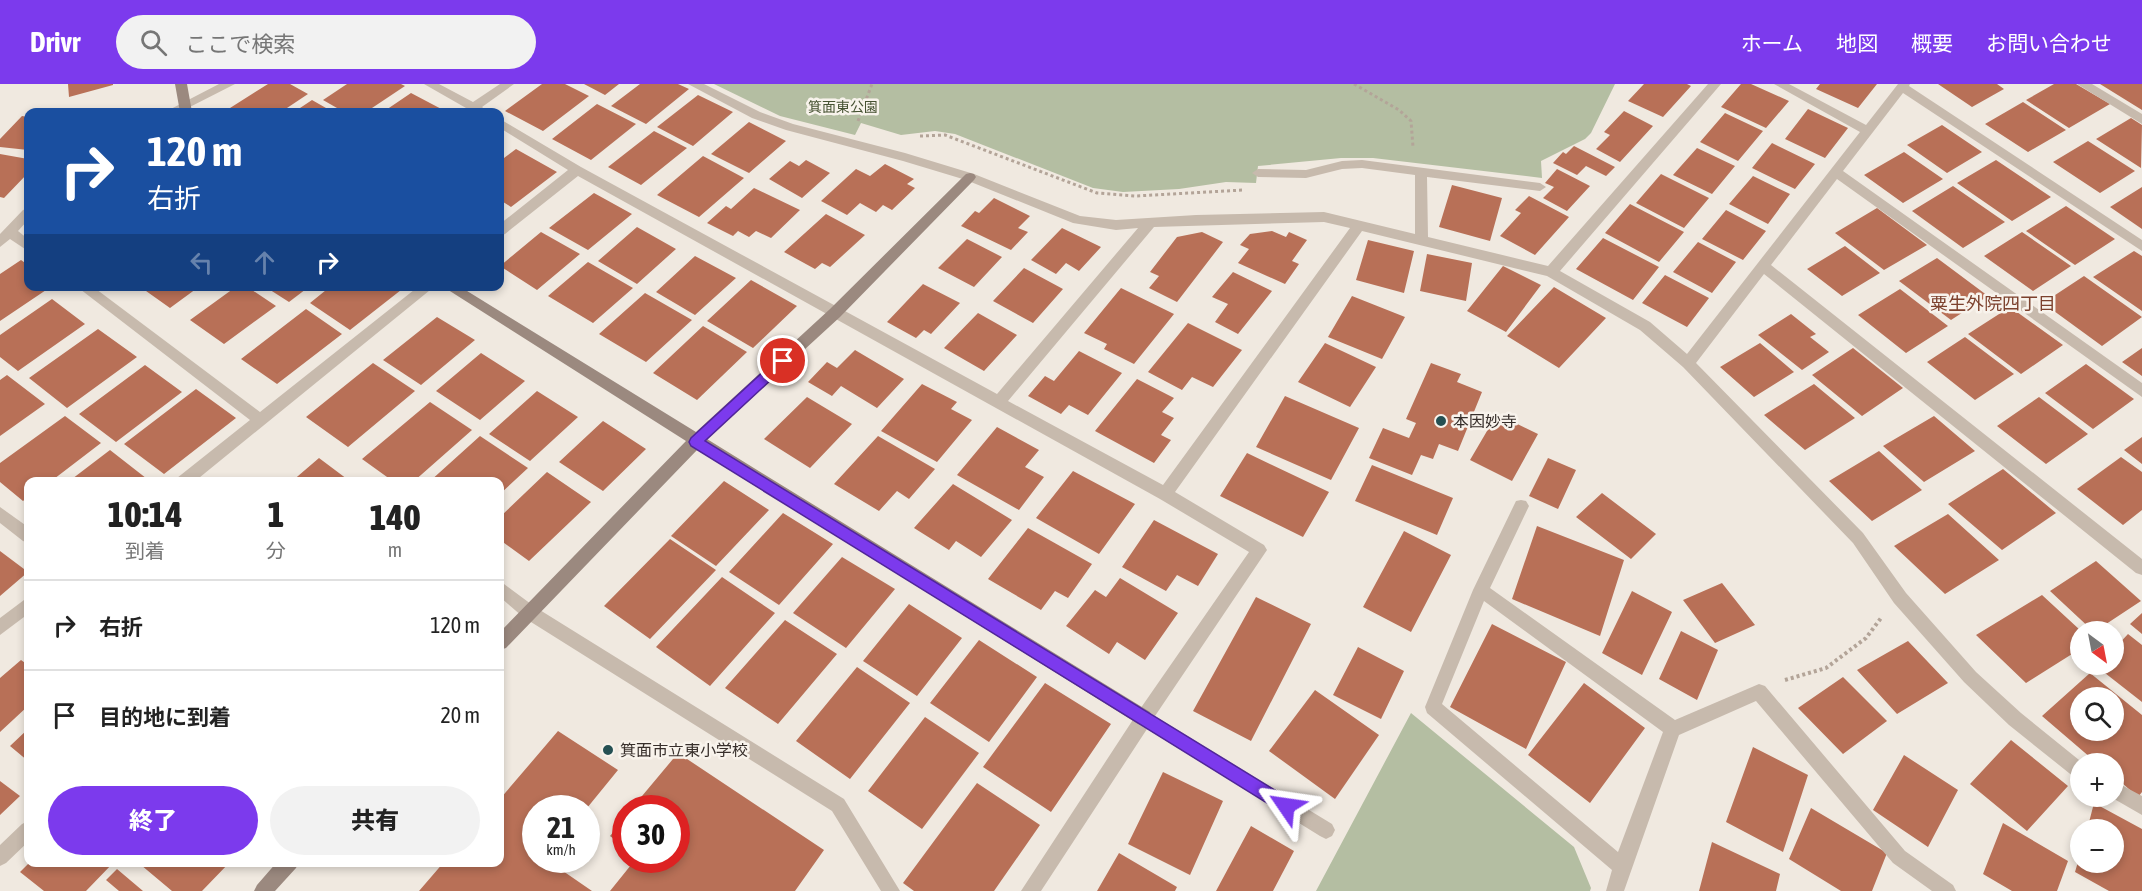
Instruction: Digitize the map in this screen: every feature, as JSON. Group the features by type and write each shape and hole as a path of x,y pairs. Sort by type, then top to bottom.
{"street":[{"path":"181,84 185,108"},
{"path":"187,108 229,84"},
{"path":"430,84 474,108"},
{"path":"480,108 508,84"},
{"path":"694,84 756,115 790,127 905,157 970,177 1078,219 1116,225 1196,220 1324,217 1551,272 1645,326 1688,363 1857,538 1900,598 1970,677 2015,719 2070,763"},
{"path":"1551,272 1714,84"},
{"path":"1780,84 1867,131"},
{"path":"2083,84 2142,120"},
{"path":"1688,363 1903,85 2142,246"},
{"path":"504,125 577,170 1165,494 1259,550 1144,718 1030,891"},
{"path":"1258,173 1306,174 1342,165 1362,164 1540,187"},
{"path":"504,228 577,170"},
{"path":"1836,172 2142,391"},
{"path":"1420,239 1421,173"},
{"path":"504,639 695,442 835,313 970,177"},
{"path":"0,242 24,217"},
{"path":"999,402 1150,224"},
{"path":"1165,494 1359,225"},
{"path":"10,232 24,243"},
{"path":"1763,266 2142,568"},
{"path":"89,291 260,420"},
{"path":"188,477 423,291"},
{"path":"456,291 695,442 1326,830"},
{"path":"1521,506 1481,590 1433,707 1622,867"},
{"path":"0,514 24,533"},
{"path":"1481,590 1673,729"},
{"path":"504,591 529,612 838,805 891,891"},
{"path":"0,628 24,607"},
{"path":"1616,891 1622,867 1673,729 1759,692 1899,857 1947,891"},
{"path":"2124,796 2142,806"},
{"path":"0,857 24,834"},
{"path":"263,891 285,867"}],"path":[{"path":"855,127 872,84"},
{"path":"1354,84 1399,111 1411,121 1413,150"},
{"path":"915,137 924,134 945,135 1097,193 1135,196 1245,190"},
{"path":"1791,678 1826,668 1866,638 1875,625"}],"green space":[{"name":"箕面東公園","path":"714,84 1615,84 1591,133 1585,139 1541,161 1542,178 1373,158 1341,158 1258,166 1256,183 1226,182 1179,189 1123,192 1093,188 955,134 935,131 901,135 861,123 855,135 780,116"},
{"path":"1411,713 1574,847 1591,888 1590,891 1316,891"}],"building":[{"path":"68,84 113,84 113,85 69,97"},
{"path":"268,84 290,84 308,94 287,108 230,108"},
{"path":"347,84 401,84 405,86 372,108 337,108 323,100"},
{"path":"542,84 565,84 589,96 543,131 505,111"},
{"path":"584,84 619,84 605,95"},
{"path":"640,84 678,84 689,89 646,124 611,106"},
{"path":"1644,84 1687,84 1691,86 1663,117 1628,101"},
{"path":"1741,84 1751,84 1789,101 1766,128 1721,107"},
{"path":"1820,84 1877,84 1858,108 1816,89"},
{"path":"1938,84 1997,84 2004,89 1972,107"},
{"path":"2054,84 2076,84 2110,104 2069,128 2026,100"},
{"path":"2100,84 2142,84 2142,110"},
{"path":"411,93 439,108 389,108"},
{"path":"698,95 733,112 693,146 657,127"},
{"path":"312,100 326,108 300,108"},
{"path":"2023,102 2066,130 2028,152 1985,124"},
{"path":"597,104 636,124 591,160 552,139"},
{"path":"1808,109 1848,128 1825,158 1785,139"},
{"path":"1624,111 1653,126 1620,162 1596,149 1610,135 1604,132"},
{"path":"1725,113 1763,131 1738,161 1700,142"},
{"path":"24,116 24,150 0,147 0,139"},
{"path":"2131,118 2142,125 2141,168 2096,139"},
{"path":"749,122 786,141 749,173 711,154"},
{"path":"1942,125 1982,152 1947,173 1907,145"},
{"path":"654,131 687,148 641,185 608,167"},
{"path":"2088,141 2135,171 2100,193 2053,162"},
{"path":"1772,143 1815,164 1795,189 1752,168"},
{"path":"1574,146 1615,167 1606,176 1586,166 1577,175 1553,163 1563,152 1566,154"},
{"path":"1697,148 1735,166 1712,194 1673,175"},
{"path":"516,149 557,172 511,207 504,203 504,158"},
{"path":"1904,152 1943,179 1903,203 1864,175"},
{"path":"0,154 24,158 24,177 4,198 0,197"},
{"path":"703,156 744,178 699,217 657,195"},
{"path":"806,160 830,173 802,198 769,179 790,161 799,166"},
{"path":"1996,160 2051,197 2012,221 1957,183"},
{"path":"885,164 914,179 907,184 915,188 892,210 883,205 876,212 860,203 847,215 821,201 856,169 870,176"},
{"path":"1557,169 1590,186 1567,211 1543,198 1554,187 1545,183"},
{"path":"1661,174 1709,198 1684,228 1636,203"},
{"path":"1753,176 1790,194 1768,224 1729,204"},
{"path":"1452,185 1502,198 1490,241 1439,227"},
{"path":"1953,186 2005,222 1963,248 1912,211"},
{"path":"2142,187 2142,229 2110,207"},
{"path":"754,188 800,210 771,238 756,231 749,237 738,231 733,236 707,223 726,206 731,209"},
{"path":"594,193 632,214 588,250 549,228"},
{"path":"1529,196 1569,217 1535,255 1500,236 1521,213 1515,210"},
{"path":"994,198 1030,216 1018,228 1028,232 1011,250 961,226 975,211 979,213"},
{"path":"1630,204 1684,232 1659,262 1605,233"},
{"path":"2066,206 2115,239 2075,265 2026,231"},
{"path":"1877,208 1927,245 1884,270 1835,233"},
{"path":"1726,210 1766,231 1743,260 1702,239"},
{"path":"826,214 865,235 830,267 822,263 815,269 784,252"},
{"path":"637,227 676,249 637,284 598,261"},
{"path":"1062,228 1101,247 1079,271 1066,263 1056,274 1031,260"},
{"path":"1272,231 1286,237 1289,232 1307,240 1292,261 1299,264 1285,284 1238,263 1249,249 1240,245 1250,234"},
{"path":"541,232 580,254 537,290 504,269 504,263"},
{"path":"1202,232 1223,242 1177,302 1149,288 1159,276 1150,272 1177,237"},
{"path":"2022,232 2071,266 2033,291 1984,256"},
{"path":"1603,238 1659,267 1633,300 1576,269"},
{"path":"967,239 1002,257 974,287 938,268"},
{"path":"1368,240 1414,251 1404,293 1356,280"},
{"path":"1698,242 1736,262 1712,293 1673,272"},
{"path":"1845,246 1880,273 1842,296 1807,269"},
{"path":"2134,251 2142,256 2142,311 2093,277"},
{"path":"1427,254 1472,263 1466,301 1420,291"},
{"path":"695,256 736,278 695,315 656,292"},
{"path":"1937,258 1988,296 1951,320 1899,281"},
{"path":"21,260 24,262 24,291 45,291 0,321 0,274"},
{"path":"588,262 633,288 593,323 548,296"},
{"path":"1503,266 1541,285 1506,332 1467,311"},
{"path":"1024,268 1063,289 1033,323 993,301"},
{"path":"1233,272 1272,291 1238,334 1215,322 1228,304 1212,297"},
{"path":"1665,275 1709,298 1687,327 1642,303"},
{"path":"2084,276 2142,317 2102,346 2043,303"},
{"path":"751,280 797,306 753,348 707,321"},
{"path":"923,284 960,303 931,334 924,330 916,338 887,322"},
{"path":"1554,287 1606,318 1559,368 1507,336"},
{"path":"1121,288 1174,314 1134,364 1104,349 1107,344 1084,333"},
{"path":"1900,289 1948,326 1906,353 1858,315"},
{"path":"146,291 193,291 170,308"},
{"path":"230,291 254,291 276,306 224,344 190,320"},
{"path":"272,291 303,291 289,302"},
{"path":"325,291 400,291 350,330 310,303"},
{"path":"645,293 692,320 646,362 599,334"},
{"path":"1352,296 1405,317 1382,359 1328,337"},
{"path":"52,299 85,324 18,371 0,357 0,335"},
{"path":"2010,307 2063,345 2021,374 1968,334"},
{"path":"306,309 342,334 277,384 241,359"},
{"path":"978,313 1017,335 984,371 944,348"},
{"path":"1791,314 1816,334 1810,337 1829,352 1802,370 1758,335"},
{"path":"437,317 475,340 421,385 383,360"},
{"path":"1188,323 1242,350 1213,387 1192,377 1182,390 1148,372"},
{"path":"703,326 747,352 697,400 653,373"},
{"path":"98,329 137,357 67,408 29,378"},
{"path":"1965,337 2014,374 1975,400 1927,362"},
{"path":"1325,343 1376,367 1350,407 1298,382"},
{"path":"1760,343 1794,372 1754,397 1720,367"},
{"path":"1853,348 1903,388 1862,416 1812,375"},
{"path":"2142,348 2142,376 2122,362"},
{"path":"855,350 904,379 877,408 841,386 832,396 808,382 827,362 837,368"},
{"path":"1079,351 1122,373 1088,415 1069,405 1061,414 1028,396 1045,376 1054,381"},
{"path":"481,353 525,381 480,420 436,391"},
{"path":"373,363 415,391 348,447 306,417"},
{"name":"本因妙寺","path":"1431,363 1461,374 1457,382 1482,392 1458,451 1439,444 1433,459 1421,455 1412,475 1369,458 1383,428 1409,438 1416,423 1406,419"},
{"path":"2086,364 2134,399 2093,429 2045,393"},
{"path":"145,365 182,392 116,442 79,414"},
{"path":"7,375 45,404 0,436 0,380"},
{"path":"1137,379 1174,398 1162,412 1174,418 1161,435 1171,440 1154,463 1095,431"},
{"path":"922,384 957,402 951,409 972,420 937,462 881,431"},
{"path":"1814,384 1855,418 1805,450 1764,415"},
{"path":"196,389 236,418 164,474 124,444"},
{"path":"537,391 578,417 530,461 489,434"},
{"path":"1285,396 1359,428 1331,480 1256,447"},
{"path":"807,397 852,424 810,468 764,439"},
{"path":"2039,397 2088,434 2046,464 1997,426"},
{"path":"430,402 472,430 419,477 387,477 362,459"},
{"path":"1497,414 1538,434 1512,481 1470,460"},
{"path":"65,416 101,443 57,477 24,477 23,501 0,482 0,463"},
{"path":"1934,416 1975,451 1924,482 1883,446"},
{"path":"603,421 646,449 603,491 559,462"},
{"path":"997,427 1039,450 1025,467 1044,477 1019,510 957,475"},
{"path":"480,436 528,468 504,490 504,477 435,477"},
{"path":"878,436 935,469 909,499 897,491 879,511 834,484"},
{"path":"2142,437 2142,464 2124,450"},
{"path":"110,450 145,477 75,477"},
{"path":"1879,451 1922,490 1872,521 1829,481"},
{"path":"1247,453 1329,492 1303,537 1220,496"},
{"path":"2121,457 2142,472 2142,510 2123,525 2077,489"},
{"path":"319,458 344,477 297,477"},
{"path":"1548,458 1576,470 1558,509 1529,496"},
{"path":"1372,465 1453,498 1437,535 1355,501"},
{"path":"2003,469 2056,513 2002,550 1948,504"},
{"path":"1073,471 1135,504 1099,554 1036,518"},
{"path":"547,472 591,502 529,561 504,543 504,513"},
{"path":"724,481 769,510 716,566 671,536"},
{"path":"953,484 1012,520 981,557 956,541 949,550 914,528"},
{"path":"1602,493 1656,534 1631,559 1576,517"},
{"path":"783,513 833,544 779,605 729,572"},
{"path":"1948,514 1999,560 1945,594 1894,546"},
{"path":"1154,520 1218,554 1198,586 1177,575 1166,591 1122,567"},
{"path":"1537,526 1624,560 1600,636 1512,599"},
{"path":"1028,528 1092,564 1068,598 1055,591 1041,610 988,579"},
{"path":"1404,531 1451,555 1411,632 1363,607"},
{"path":"670,539 716,570 650,639 604,606"},
{"path":"0,551 24,569 24,575 0,596"},
{"path":"842,557 895,589 846,648 793,613"},
{"path":"2096,561 2141,601 2111,621 2082,621 2050,591"},
{"path":"722,577 775,613 710,686 656,647"},
{"path":"1120,578 1178,613 1145,660 1117,642 1109,654 1066,626 1095,590 1106,597"},
{"path":"1722,583 1755,625 1715,643 1683,600"},
{"path":"1632,591 1672,612 1642,675 1602,653"},
{"path":"2042,595 2070,621 2070,655 2026,683 1976,635"},
{"path":"1256,597 1311,624 1251,741 1193,711"},
{"path":"909,604 962,638 917,696 863,661"},
{"path":"2142,613 2142,634 2130,624"},
{"path":"785,620 837,654 778,724 725,688"},
{"path":"1492,624 1566,662 1526,749 1450,707"},
{"path":"1681,631 1718,650 1697,700 1659,679"},
{"path":"2128,634 2142,645 2142,702 2108,675 2124,675 2124,638"},
{"path":"979,640 1037,677 989,742 930,703"},
{"path":"1908,641 1948,683 1897,714 1857,670"},
{"path":"1358,647 1404,671 1381,719 1333,695"},
{"path":"21,660 24,662 24,710 0,732 0,678"},
{"path":"857,667 910,703 850,779 796,741"},
{"path":"2088,675 2092,675 2107,687 2074,687"},
{"path":"1843,677 1887,721 1843,754 1798,708"},
{"path":"1045,683 1111,724 1051,812 983,767"},
{"path":"1584,683 1645,728 1590,803 1528,755"},
{"path":"1315,690 1379,735 1335,799 1269,751"},
{"path":"2070,691 2070,740 2042,716"},
{"path":"2124,700 2142,715 2142,792 2138,797 2124,785 2124,753 2085,753 2071,741 2124,741"},
{"path":"925,717 979,753 922,829 868,791"},
{"path":"558,731 618,770 598,795 522,795 522,873 566,873 592,891 419,891 440,867 504,867 504,794"},
{"path":"24,733 24,758 10,746"},
{"path":"2011,740 2068,786 2027,831 1970,784"},
{"path":"1753,747 1808,775 1783,852 1726,822"},
{"path":"678,753 824,850 795,891 610,891 625,873 690,873 690,795 643,795"},
{"path":"1904,755 1958,790 1928,847 1873,810"},
{"path":"1163,772 1223,801 1190,875 1128,844"},
{"path":"0,781 20,796 0,815"},
{"path":"977,783 1040,825 994,891 914,891 903,883"},
{"path":"2093,807 2101,807 2124,819 2090,819"},
{"path":"1811,808 1887,853 1872,891 1841,891 1789,859"},
{"path":"2124,819 2142,829 2142,891 2109,891 2077,873 2124,873"},
{"path":"2003,823 2068,861 2057,891 2012,891 1983,874"},
{"path":"1251,826 1294,851 1273,891 1216,891"},
{"path":"1712,842 1780,874 1776,891 1699,891"},
{"path":"1119,853 1177,887 1175,891 1097,891"},
{"path":"25,867 109,867 86,891 44,891 20,872"},
{"path":"143,867 225,867 202,891 172,891"},
{"path":"117,869 143,891 119,891 106,880"}],"place":[{"name":"本因妙寺","path":"1441,421"},
{"name":"箕面市立東小学校","path":"608,750"}],"district":[{"name":"粟生外院四丁目","path":"1993,303"}],"route":[{"path":"783,361 695,442 1286,806"}]}
